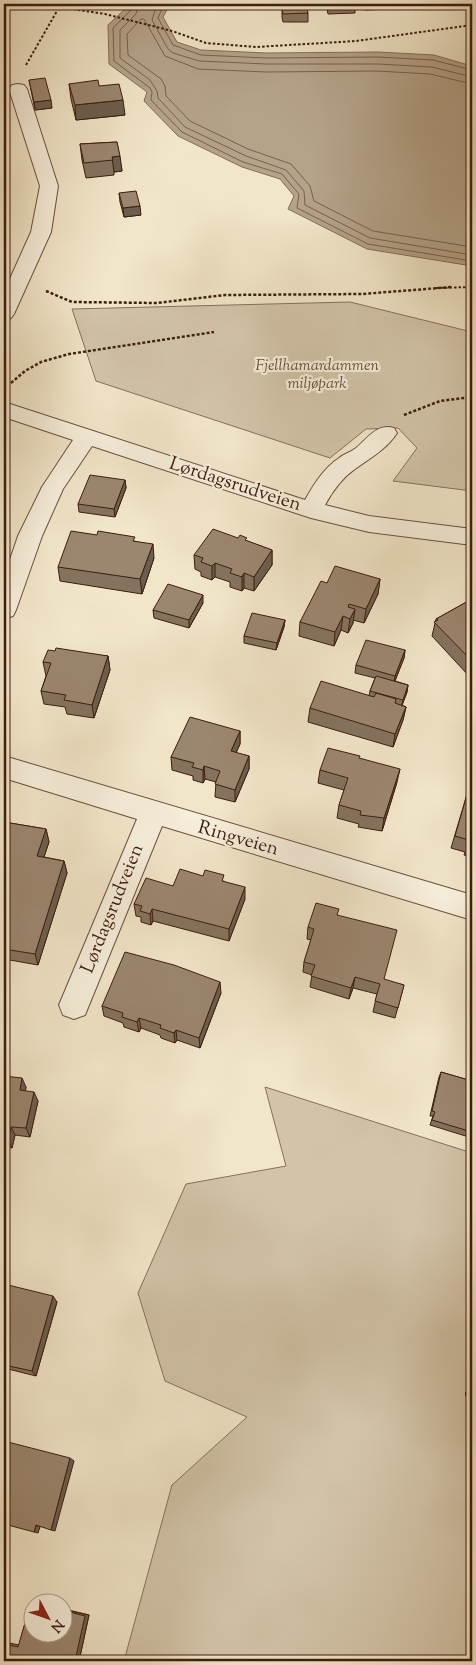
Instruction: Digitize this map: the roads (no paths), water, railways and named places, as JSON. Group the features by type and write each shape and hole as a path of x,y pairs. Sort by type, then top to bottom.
{"street":[{"path":"4,314 42,232 49,186 18,89"},
{"name":"Lørdagsrudveien","path":"4,409 311,510 369,524 472,537"},
{"path":"311,510 324,486 346,464 362,455 386,433"},
{"path":"4,610 30,536 53,486 87,436"},
{"name":"Ringveien","path":"4,768 152,814 472,908"},
{"name":"Lørdagsrudveien","path":"74,1005 152,814"}],"water":[{"path":"128,4 170,4 163,17 177,42 201,50 266,53 378,52 434,55 472,66 472,266 367,249 288,209 294,196 280,179 242,167 178,136 144,101 147,92 109,64 108,25"}],"park label":[{"name":"Fjellhamardammen miljøpark","path":"317,375"}]}
